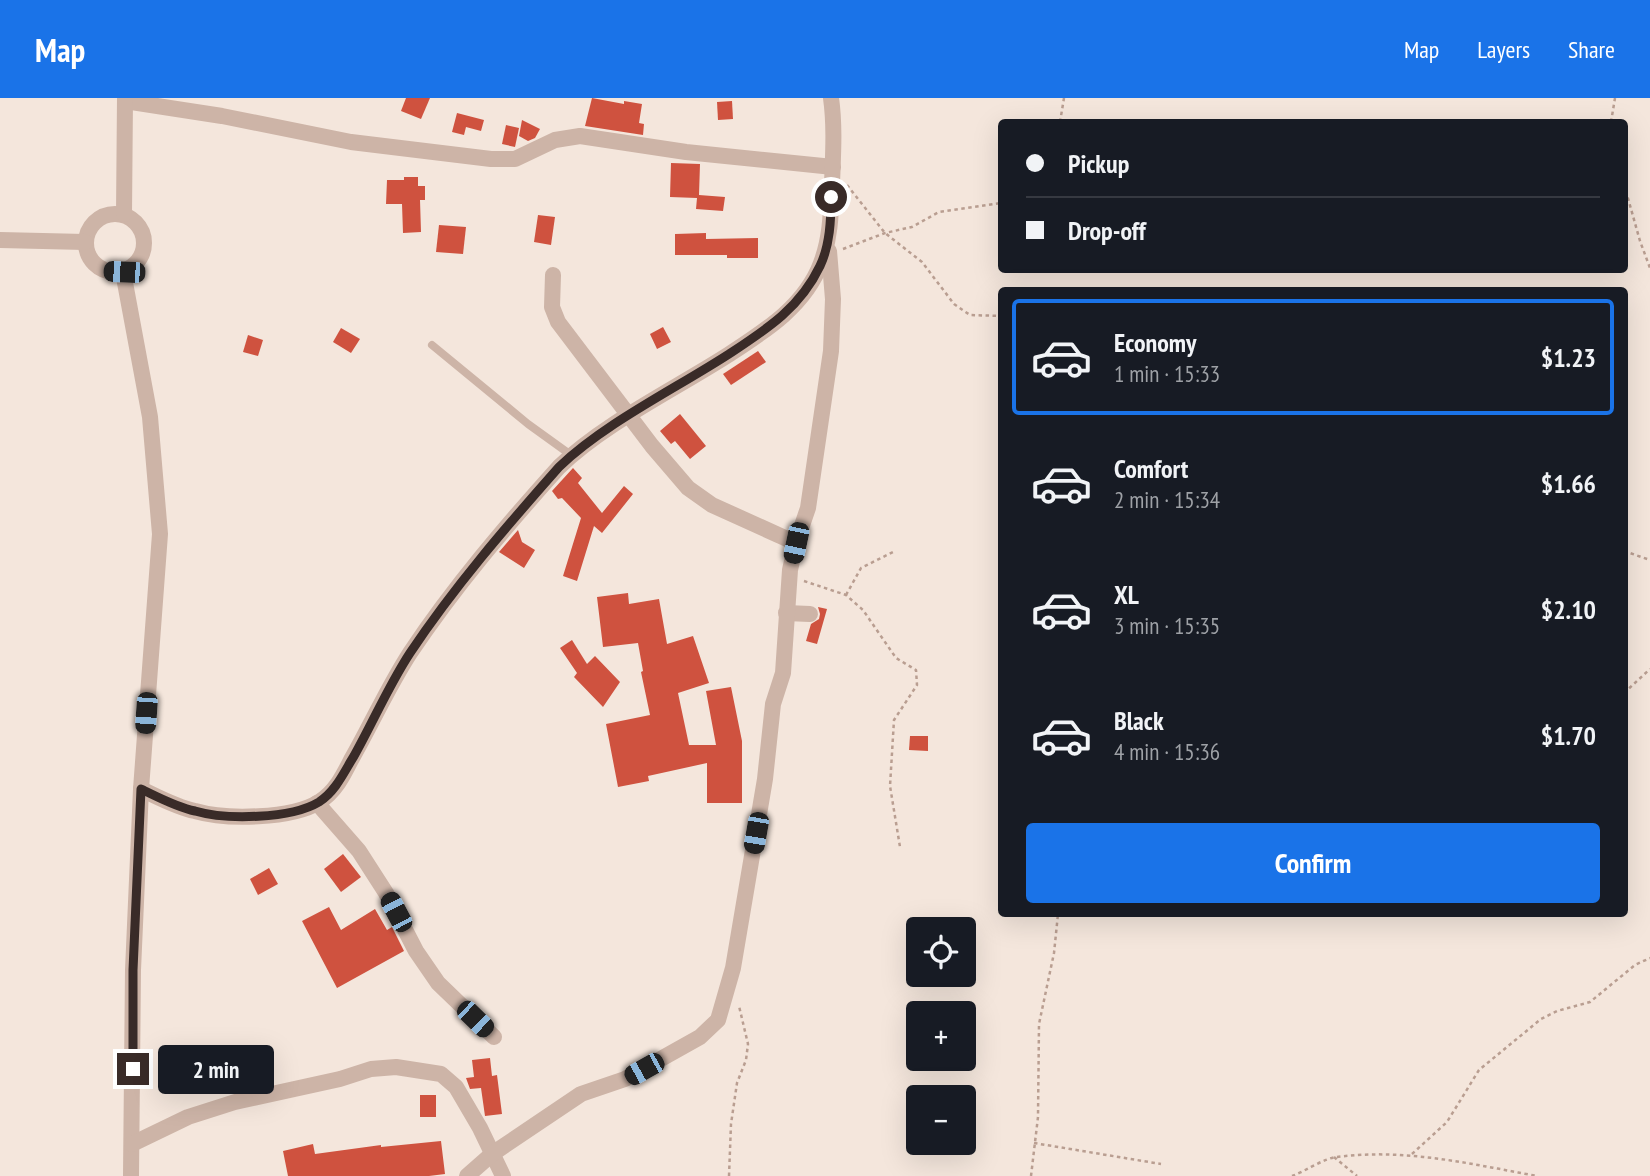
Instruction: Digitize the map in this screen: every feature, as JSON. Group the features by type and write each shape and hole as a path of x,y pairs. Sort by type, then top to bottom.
{"street":[{"path":"467,1176 492,1154 581,1094 625,1079 700,1037 718,1020 733,968 765,779 772,704 783,673 790,570 808,508 831,351 833,299 828,240 832,171 831,98"},
{"path":"124,214 125,100 351,142 491,159 515,159 555,141 580,136 832,171"},
{"path":"106,214 124,214 140,225 145,243 139,261 124,272 105,271 90,260 85,242 91,224 106,214"},
{"path":"0,240 85,242"},
{"path":"141,789 195,811 220,815 263,816 293,811 317,803 330,794 409,655 474,566 571,455 775,324 802,297 821,265 828,240"},
{"path":"124,272 150,417 160,534 141,789 133,970 131,1176"},
{"path":"553,275 552,307 558,322 652,446 688,488 712,505 796,543"},
{"path":"786,613 810,614"},
{"path":"317,803 359,851 386,893 416,951 438,983 494,1037"},
{"path":"132,1144 188,1116 235,1102 340,1079 371,1069 396,1067 441,1073 456,1087 503,1176"}],"lane":[{"path":"432,345 528,424 571,455"}],"path":[{"path":"1060,119 1064,98"},
{"path":"1612,119 1615,98"},
{"path":"832,171 849,186 885,233 922,262 954,304 970,315 998,316"},
{"path":"1628,198 1650,268"},
{"path":"829,260 843,249 885,233 912,227 939,212 998,203"},
{"path":"846,595 860,568 895,551"},
{"path":"1628,552 1650,560"},
{"path":"790,570 803,580 846,595 863,610 896,658 916,670 917,685 894,720 890,786 900,847"},
{"path":"1628,689 1650,669"},
{"path":"1031,1176 1038,1117 1040,1024 1054,953 1058,917"},
{"path":"1412,1154 1447,1122 1479,1070 1541,1019 1557,1011 1590,1002 1635,965 1650,958"},
{"path":"729,1176 730,1124 737,1083 746,1060 748,1044 739,1006"},
{"path":"1034,1143 1161,1164"},
{"path":"1292,1176 1334,1157 1412,1154 1537,1176"},
{"path":"1334,1157 1357,1176"}],"building":[{"path":"406,98 430,98 421,119 401,111"},
{"path":"592,98 624,104 624,101 642,104 639,123 644,124 643,135 585,126"},
{"path":"732,101 733,119 718,120 717,102"},
{"path":"457,113 484,120 481,131 466,127 464,135 452,132"},
{"path":"522,120 540,129 535,138 528,141 519,136"},
{"path":"506,125 519,128 515,147 502,144"},
{"path":"671,163 700,164 699,195 725,197 723,211 696,209 697,198 670,197"},
{"path":"404,177 418,177 418,186 425,186 425,200 420,200 421,232 403,233 402,204 386,204 387,180 404,180"},
{"path":"538,215 555,217 551,245 534,242"},
{"path":"439,225 466,227 463,254 436,252"},
{"path":"706,233 706,239 758,238 758,258 675,255 675,234"},
{"path":"663,327 671,342 657,349 650,334"},
{"path":"341,328 360,339 351,353 333,342"},
{"path":"248,335 263,340 258,356 243,352"},
{"path":"758,351 766,362 731,385 723,374"},
{"path":"680,414 706,446 690,459 675,441 671,444 660,431"},
{"path":"573,468 582,478 578,483 602,513 624,486 633,494 602,533 594,526 577,581 563,576 581,518 552,491"},
{"path":"518,530 522,542 535,550 524,568 499,552"},
{"path":"628,593 629,604 659,599 667,644 693,636 709,683 678,693 689,745 716,745 706,691 731,687 742,741 742,803 707,803 707,763 648,776 649,781 618,787 606,724 650,715 638,643 603,647 597,597"},
{"path":"818,607 827,609 817,644 806,641 811,624 819,619"},
{"path":"572,640 587,664 595,656 620,682 603,707 574,677 577,673 560,648"},
{"path":"910,736 928,736 928,751 909,750"},
{"path":"343,854 361,877 341,892 324,869"},
{"path":"269,868 278,884 258,895 250,879"},
{"path":"329,907 341,930 375,909 387,930 392,927 404,951 337,988 302,921"},
{"path":"490,1058 492,1076 497,1075 502,1114 485,1116 481,1088 470,1089 466,1078 474,1077 472,1060"},
{"path":"420,1095 436,1095 436,1117 420,1117"},
{"path":"441,1141 445,1174 429,1176 288,1176 283,1151 313,1144 315,1154 381,1145"}],"route":[{"path":"133,1069 133,970 141,789 195,811 220,815 263,816 293,811 317,803 330,794 366,735 409,655 474,566 559,467 571,455 630,415 775,324 802,297 821,265 831,222 831,197"}]}
